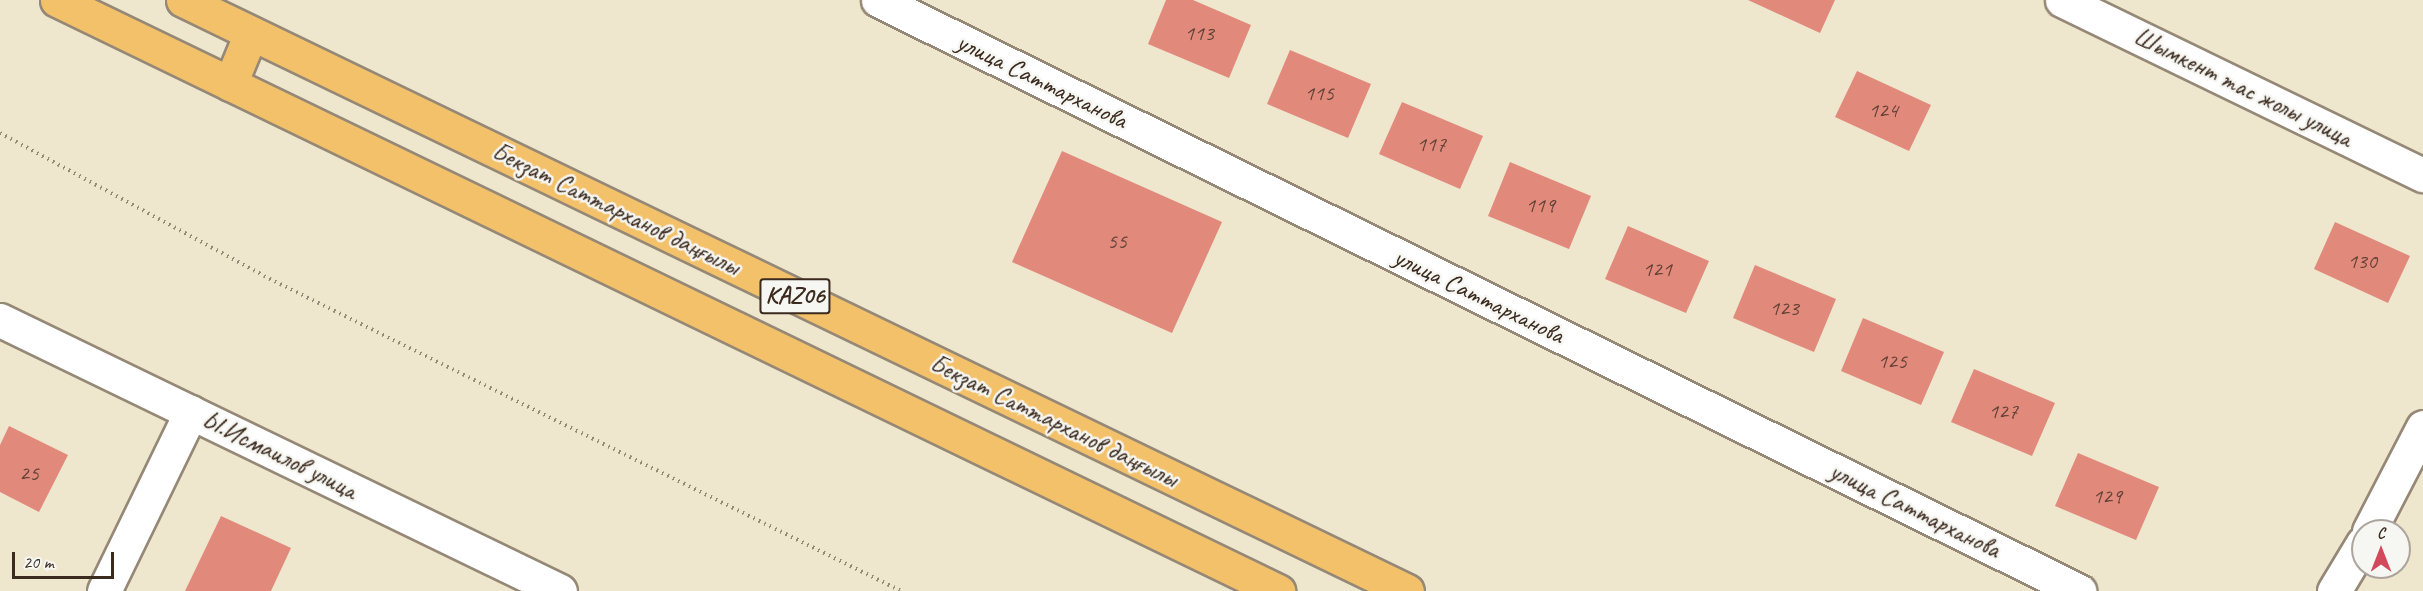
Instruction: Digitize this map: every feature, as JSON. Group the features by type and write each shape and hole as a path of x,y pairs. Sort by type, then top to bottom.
{"main road":[{"name":"KАZ06","path":"57,0 1278,591"},
{"name":"Бекзат Саттарханов даңғылы","path":"183,0 1407,591"},
{"path":"230,84 251,33"}],"street":[{"name":"улица Саттарханова","path":"878,0 2079,591"},
{"name":"Шымкент тас жолы улица","path":"2062,0 2423,175"},
{"name":"Ы.Исмаилов улица","path":"0,320 560,591"},
{"path":"104,591 191,412"},
{"path":"2375,519 2423,427"},
{"path":"2334,591 2351,563"}],"path":[{"path":"0,133 264,276 901,591"}],"building":[{"path":"1166,0 1193,0 1251,25 1229,78 1148,44"},
{"path":"1748,0 1835,0 1820,33"},
{"path":"1290,50 1371,84 1348,138 1267,104"},
{"path":"1857,71 1931,105 1909,151 1835,117"},
{"path":"1402,102 1483,136 1460,189 1379,154"},
{"path":"1062,151 1222,222 1172,333 1012,262"},
{"path":"1510,162 1591,196 1569,249 1488,216"},
{"path":"2335,222 2410,256 2388,303 2314,269"},
{"path":"1628,226 1709,261 1686,313 1605,279"},
{"path":"1755,265 1836,299 1814,352 1733,318"},
{"path":"1863,318 1944,352 1921,405 1841,371"},
{"path":"1974,369 2055,403 2032,456 1951,422"},
{"path":"9,426 68,455 39,512 0,492 0,445"},
{"path":"2078,453 2159,487 2136,540 2055,506"},
{"path":"221,516 291,548 271,591 185,591"}]}
